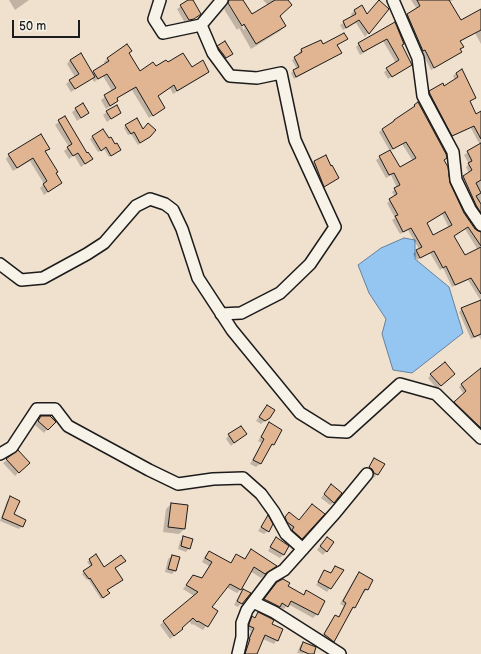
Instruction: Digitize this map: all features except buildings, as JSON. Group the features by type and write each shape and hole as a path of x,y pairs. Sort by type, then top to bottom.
{"street":[{"path":"160,0 154,19 163,33 201,25 222,0"},
{"path":"393,0 418,58 423,96 452,152 456,180 470,209 481,225"},
{"path":"201,25 213,53 230,76 257,78 281,73 295,140 335,227 310,264 280,293 241,313 221,314"},
{"path":"0,265 21,280 43,278 104,243 136,206 150,199 165,204 173,210 182,229 198,278 221,314 232,330 300,413 329,431 347,432 400,384 436,394 481,438"},
{"path":"0,454 12,447 37,409 55,409 68,426 178,484 213,479 243,478 261,494 274,512 286,534 303,549"},
{"path":"238,654 242,637 242,623 247,610 272,577 284,570 336,513 367,474"},
{"path":"253,602 274,612 340,654"}],"water":[{"path":"404,238 415,240 415,259 449,287 463,333 412,373 393,370 382,334 386,319 369,293 358,265 381,248"}]}
